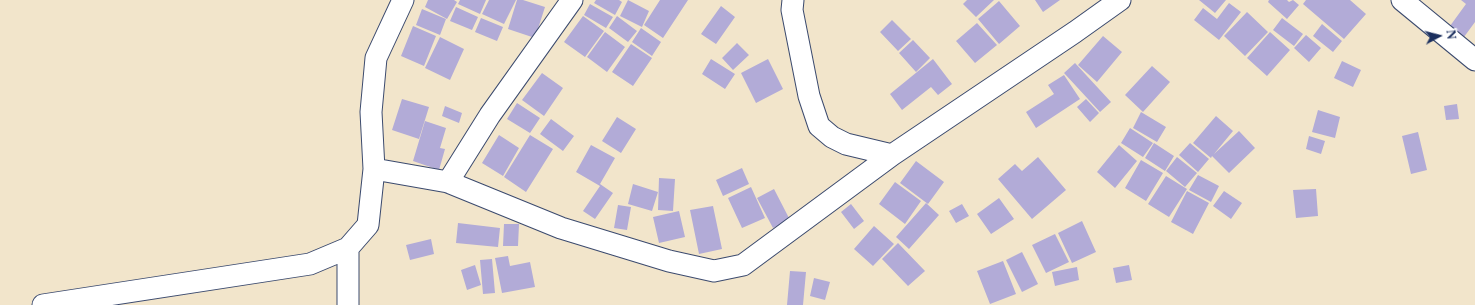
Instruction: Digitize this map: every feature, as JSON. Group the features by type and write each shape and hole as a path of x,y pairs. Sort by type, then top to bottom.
{"street":[{"path":"43,305 310,264 348,248 368,225 374,169 371,112 376,58 403,0"},
{"path":"448,182 490,115 572,0"},
{"path":"793,0 792,10 809,96 819,126 832,138 846,144 892,155"},
{"path":"1402,0 1475,60"},
{"path":"374,169 448,182 562,228 669,261 714,271 743,264 892,155 1075,32 1116,1"},
{"path":"348,248 348,305"}],"building":[{"path":"428,0 454,0 457,2 447,19 425,7"},
{"path":"460,0 486,0 480,14 458,4"},
{"path":"489,0 516,0 504,24 482,14"},
{"path":"517,0 523,0 545,7 535,38 508,29"},
{"path":"596,0 619,0 622,2 615,15 594,3"},
{"path":"628,0 649,11 642,27 620,16"},
{"path":"660,0 688,0 663,38 644,25"},
{"path":"967,0 994,0 976,17 963,4"},
{"path":"1035,0 1060,0 1043,12"},
{"path":"1199,0 1226,0 1215,13"},
{"path":"1269,0 1287,0 1289,2 1293,0 1299,5 1287,19 1268,2"},
{"path":"1306,0 1350,0 1366,14 1344,39 1303,4"},
{"path":"1461,0 1475,0 1475,22 1464,37 1450,26 1466,4"},
{"path":"999,1 1020,26 999,44 978,19"},
{"path":"1229,3 1241,12 1219,40 1194,20 1203,8 1217,19"},
{"path":"590,4 613,17 606,28 584,15"},
{"path":"721,6 735,17 716,44 701,34"},
{"path":"456,7 478,17 472,30 450,21"},
{"path":"422,9 446,19 440,35 416,25"},
{"path":"1247,12 1268,32 1245,56 1224,36"},
{"path":"583,16 604,31 585,57 564,42"},
{"path":"617,16 637,31 628,42 609,28"},
{"path":"481,18 503,27 497,41 475,32"},
{"path":"1282,18 1303,34 1294,46 1273,30"},
{"path":"892,20 911,39 898,51 880,32"},
{"path":"977,23 997,45 975,63 956,41"},
{"path":"1322,24 1342,41 1333,52 1313,36"},
{"path":"413,26 436,36 424,66 401,56"},
{"path":"641,28 661,42 652,56 632,42"},
{"path":"605,32 625,47 607,72 587,57"},
{"path":"1270,32 1290,50 1267,76 1247,58"},
{"path":"1306,35 1321,48 1309,62 1294,48"},
{"path":"1103,36 1122,52 1097,82 1078,65"},
{"path":"440,37 464,49 450,80 425,68"},
{"path":"913,40 930,58 916,72 899,53"},
{"path":"737,43 749,55 733,70 722,58"},
{"path":"631,44 652,58 633,86 612,72"},
{"path":"711,59 735,74 725,89 702,74"},
{"path":"768,59 783,89 756,103 741,73"},
{"path":"933,59 952,84 938,95 931,87 902,110 890,94"},
{"path":"1342,61 1361,70 1353,87 1334,78"},
{"path":"1075,63 1111,102 1100,112 1064,73"},
{"path":"1152,66 1170,82 1143,112 1125,95"},
{"path":"542,73 563,88 544,116 522,100"},
{"path":"1064,75 1080,99 1036,128 1026,112 1054,94 1048,85"},
{"path":"402,99 429,107 419,139 392,130"},
{"path":"1086,99 1099,113 1090,122 1077,107"},
{"path":"517,103 540,118 530,133 507,119"},
{"path":"1457,104 1459,119 1446,120 1444,106"},
{"path":"445,106 462,113 459,123 442,116"},
{"path":"1318,110 1340,117 1335,138 1312,132"},
{"path":"1141,112 1166,127 1157,142 1133,128"},
{"path":"1216,116 1233,131 1214,154 1239,131 1255,148 1229,173 1212,156 1211,158 1193,143"},
{"path":"617,117 636,129 621,153 602,141"},
{"path":"551,119 574,136 563,151 540,134"},
{"path":"425,121 446,128 440,148 445,149 439,170 413,161"},
{"path":"1130,128 1153,143 1143,157 1121,143"},
{"path":"1418,132 1427,170 1411,174 1402,136"},
{"path":"499,135 519,148 503,176 482,163"},
{"path":"530,135 553,149 526,192 504,177"},
{"path":"1309,136 1325,141 1321,154 1306,149"},
{"path":"1154,143 1174,156 1165,171 1145,158"},
{"path":"1190,143 1209,159 1198,172 1179,155"},
{"path":"591,145 615,158 600,184 613,193 595,219 583,211 600,186 576,172"},
{"path":"1119,145 1137,161 1115,188 1097,172"},
{"path":"1038,157 1066,190 1032,219 998,179 1015,164 1022,171"},
{"path":"1177,157 1197,173 1185,187 1166,171"},
{"path":"1141,160 1163,173 1146,201 1125,188"},
{"path":"916,161 944,182 928,204 900,183"},
{"path":"742,168 749,184 723,196 716,180"},
{"path":"1198,175 1219,186 1211,202 1189,190"},
{"path":"1166,176 1187,189 1169,217 1148,204"},
{"path":"659,178 675,179 673,211 658,210"},
{"path":"895,182 921,201 905,224 879,204"},
{"path":"633,184 658,192 652,211 628,204"},
{"path":"751,187 765,218 742,228 728,198"},
{"path":"774,189 790,220 773,228 757,198"},
{"path":"1316,189 1318,216 1296,218 1293,190"},
{"path":"1187,191 1209,203 1193,234 1171,222"},
{"path":"1224,191 1242,203 1231,219 1213,206"},
{"path":"999,198 1014,219 991,234 977,214"},
{"path":"926,203 939,215 909,249 896,237"},
{"path":"851,204 864,221 854,229 841,212"},
{"path":"962,204 969,216 956,223 949,211"},
{"path":"618,205 631,207 627,230 614,228"},
{"path":"713,206 722,249 699,254 690,210"},
{"path":"679,211 685,237 659,243 653,217"},
{"path":"1082,221 1096,252 1072,263 1058,233"},
{"path":"458,223 500,228 498,247 456,243"},
{"path":"504,224 519,224 518,246 503,246"},
{"path":"874,226 894,244 873,266 854,249"},
{"path":"1055,234 1069,262 1046,273 1032,245"},
{"path":"431,239 434,254 410,260 406,245"},
{"path":"898,243 925,271 908,286 882,259"},
{"path":"1022,252 1038,284 1022,292 1006,260"},
{"path":"508,256 510,266 530,262 535,287 502,293 495,258"},
{"path":"492,259 495,293 483,294 480,260"},
{"path":"1003,261 1016,294 990,304 977,271"},
{"path":"475,265 481,285 467,290 461,270"},
{"path":"1129,265 1132,280 1116,283 1113,268"},
{"path":"1077,267 1079,280 1055,286 1052,272"},
{"path":"790,271 806,272 803,305 787,305"},
{"path":"814,278 830,282 825,300 810,296"}]}
